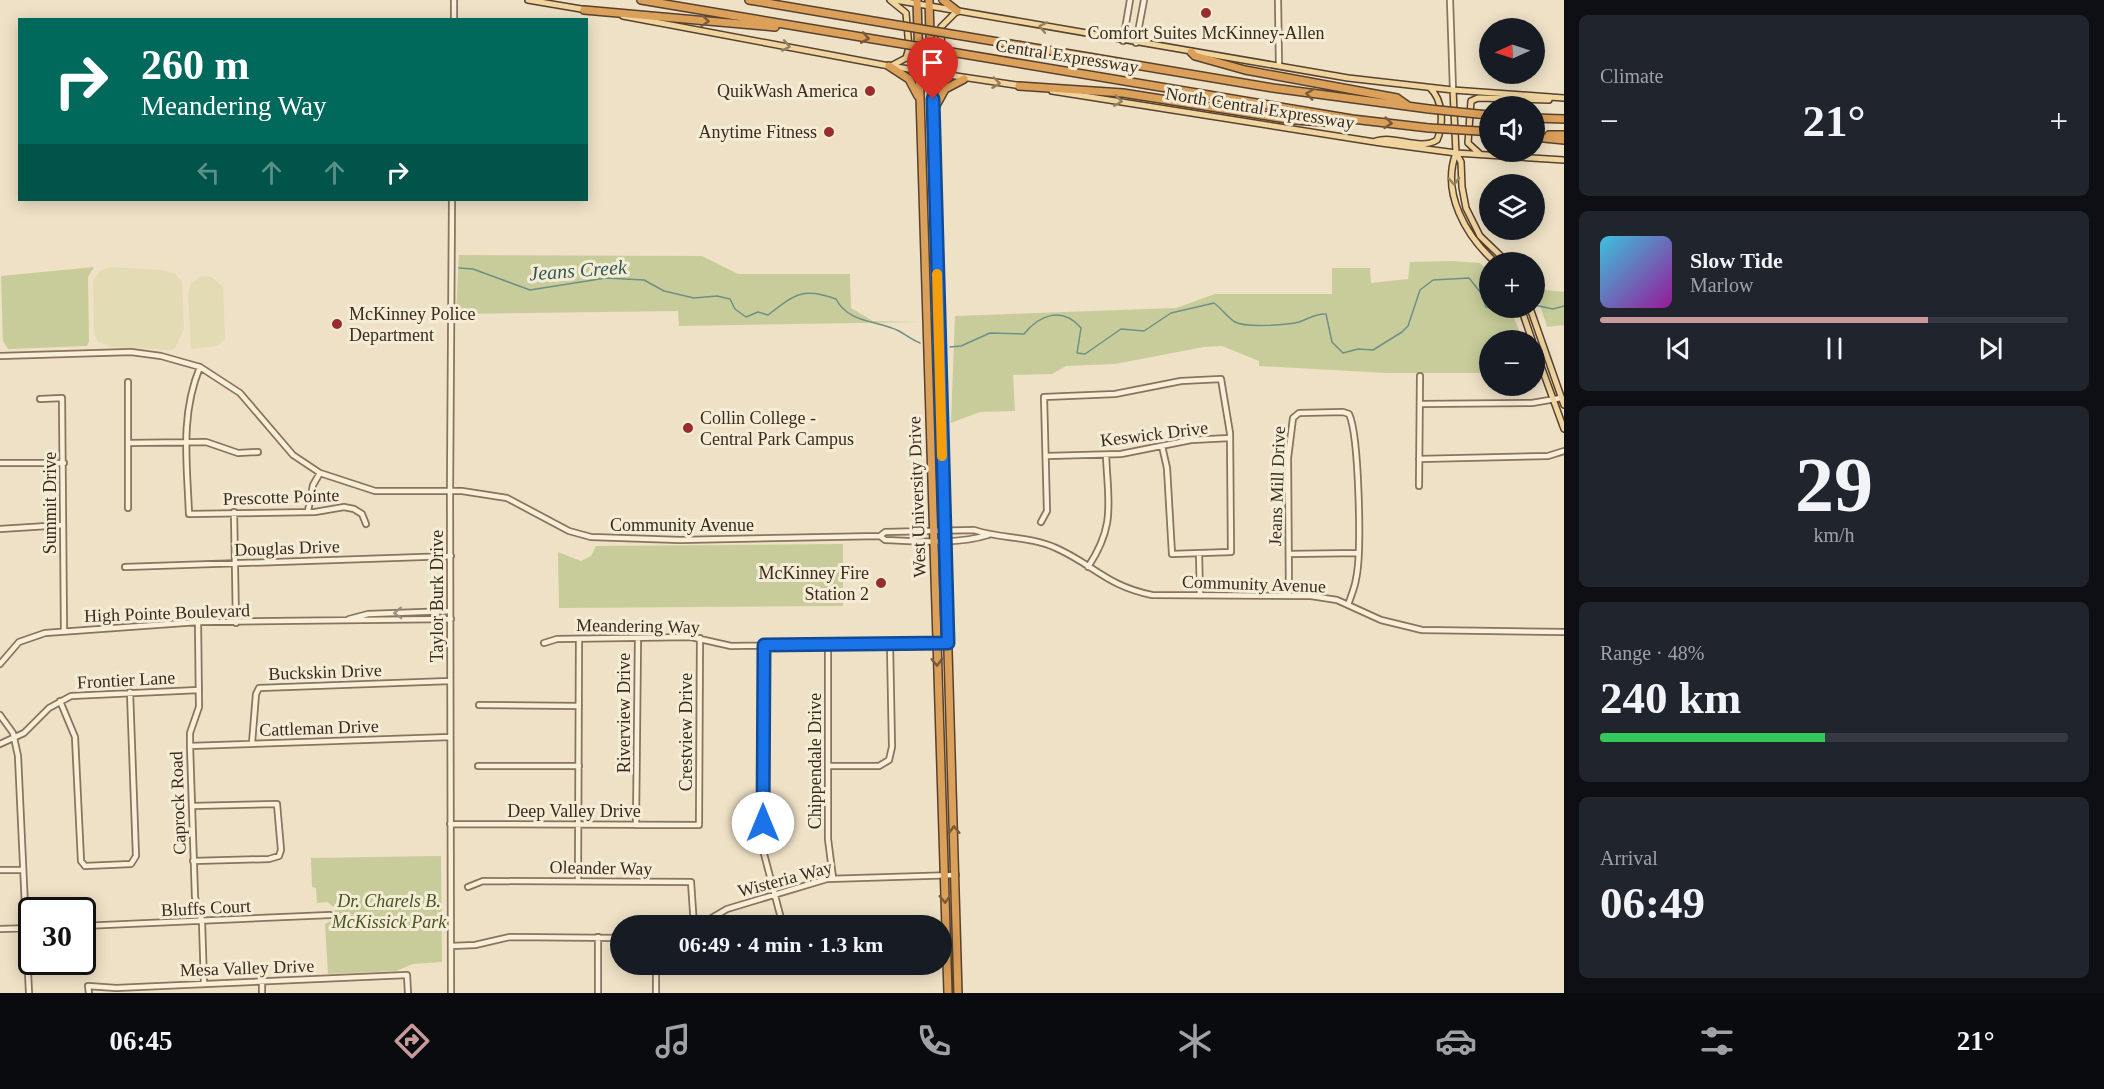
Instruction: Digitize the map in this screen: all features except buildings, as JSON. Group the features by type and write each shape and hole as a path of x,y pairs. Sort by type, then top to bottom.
{"highway":[{"name":"Central Expressway","path":"641,0 1352,119 1479,131"},
{"name":"Central Expressway","path":"749,0 1273,88 1479,114"},
{"path":"790,0 798,8"},
{"path":"943,0 957,10"},
{"name":"West University Drive","path":"917,2 948,993"},
{"name":"West University Drive","path":"929,3 958,993"},
{"path":"584,10 828,32"},
{"path":"1191,52 1194,56 1245,70 1397,98 1409,107"},
{"path":"889,66 909,79 920,100"},
{"path":"933,111 945,89 964,79"},
{"path":"1019,86 1122,93 1293,120 1339,123 1352,119"},
{"path":"1545,118 1564,119"},
{"path":"1545,136 1564,135"},
{"path":"1545,137 1564,140"},
{"path":"922,183 934,182"}],"main road":[{"name":"North Central Expressway","path":"528,0 932,74 1374,142 1479,154"},
{"path":"889,66 906,58 909,48 906,13 890,0"},
{"path":"895,0 929,3 1123,41 1279,66 1430,88 1563,98"},
{"path":"957,10 941,25 941,61 948,73 964,79"},
{"path":"1374,142 1385,138 1426,144 1437,140 1440,133 1440,103 1430,88"},
{"path":"1453,90 1455,194 1466,229 1484,252"},
{"path":"1479,98 1471,101 1468,143 1479,153"},
{"path":"1545,100 1563,98"},
{"path":"1456,153 1461,162 1463,195 1472,222 1487,244 1496,252"},
{"name":"North Central Expressway","path":"1545,159 1564,160"},
{"path":"1466,229 1472,222"},
{"path":"1534,318 1564,405"},
{"path":"1545,366 1550,364"},
{"path":"1545,376 1564,429"}],"street":[{"path":"454,0 454,18"},
{"path":"1123,41 1130,0"},
{"path":"1136,43 1144,0"},
{"path":"1278,0 1279,66"},
{"path":"1450,0 1453,90"},
{"name":"Taylor Burk Drive","path":"451,993 452,201"},
{"name":"Community Avenue","path":"0,356 131,352 161,356 200,367 240,393 286,448 320,473 375,491 486,493 507,498 569,531 610,540 880,536 885,532 974,530 988,535 1023,537 1055,547 1127,590 1152,595 1289,595 1328,599 1381,620 1422,630 1564,632"},
{"path":"186,441 186,409 200,367"},
{"path":"1419,486 1420,376"},
{"path":"1041,522 1047,511 1044,397 1115,394 1181,381 1221,379 1230,438 1231,552 1172,554 1167,468 1162,446"},
{"path":"128,382 128,508"},
{"name":"Summit Drive","path":"40,399 62,398 64,631"},
{"path":"1420,404 1532,403 1561,398"},
{"name":"Jeans Mill Drive","path":"1289,595 1288,458 1295,414 1349,414 1357,456 1357,554"},
{"name":"Keswick Drive","path":"1046,456 1106,455 1191,440 1230,438"},
{"name":"Prescotte Pointe","path":"186,441 189,514 354,509 362,514 366,524"},
{"path":"128,443 206,442 238,453 258,452"},
{"path":"1419,459 1548,456 1564,451"},
{"path":"1088,567 1102,545 1108,522 1106,455"},
{"path":"0,463 64,463"},
{"path":"308,511 313,485 320,473"},
{"path":"234,512 236,622"},
{"path":"0,529 63,525"},
{"name":"Community Avenue","path":"880,536 885,540 944,541 974,539 988,535"},
{"path":"1199,553 1200,595"},
{"path":"1288,554 1357,554 1357,578 1348,605"},
{"name":"Douglas Drive","path":"125,567 451,556"},
{"name":"High Pointe Boulevard","path":"347,620 368,614 450,611"},
{"name":"High Pointe Boulevard","path":"0,664 8,652 24,639 36,634 64,631 198,622 347,620 364,622 451,619"},
{"name":"Caprock Road","path":"198,622 199,707 190,733 190,746 195,897 202,922 204,983"},
{"name":"Riverview Drive","path":"636,825 638,638"},
{"name":"Meandering Way","path":"544,643 556,639 700,638 728,646 948,643"},
{"name":"Crestview Drive","path":"699,825 700,638"},
{"path":"578,881 579,639"},
{"name":"Chippendale Drive","path":"828,644 828,839 833,878"},
{"path":"828,766 879,766 889,760 892,747 890,644"},
{"path":"764,645 763,850 780,915"},
{"name":"Buckskin Drive","path":"252,743 256,694 259,688 450,681"},
{"name":"Frontier Lane","path":"0,744 28,730 60,700 81,694 199,690"},
{"path":"60,700 75,736 83,864 131,864 136,859 130,692"},
{"path":"479,705 579,706"},
{"path":"0,715 15,738 18,756 26,897"},
{"name":"Cattleman Drive","path":"190,746 450,737"},
{"path":"478,766 579,766"},
{"path":"192,806 277,804 281,850 277,857 194,861"},
{"name":"Deep Valley Drive","path":"450,824 699,825"},
{"path":"0,870 23,870"},
{"name":"Wisteria Way","path":"716,915 727,909 774,894 833,878 956,875"},
{"name":"Oleander Way","path":"468,886 483,881 691,882 695,915"},
{"name":"Bluffs Court","path":"96,926 330,915"},
{"path":"0,929 18,928"},
{"path":"451,946 475,945 510,937 610,938"},
{"path":"598,937 598,993"},
{"path":"29,975 29,993"},
{"name":"Mesa Valley Drive","path":"89,993 88,986 116,988 407,975 408,993"},
{"path":"656,975 656,993"},
{"path":"262,981 262,993"}],"shaded area":[{"path":"111,267 162,270 175,274 182,282 184,329 175,348 170,350 110,347 98,342 94,334 93,281 101,270"},
{"path":"201,276 211,277 223,287 225,338 218,346 191,349 188,295 190,285"}],"green space":[{"path":"459,255 702,256 738,274 850,274 851,308 873,321 918,322 679,326 678,311 456,314"},
{"path":"1410,262 1479,263 1479,318 1514,318 1519,330 1479,330 1479,373 1386,373 1259,366 1259,361 1222,346 1204,347 1115,364 1066,366 1052,374 1013,375 1015,411 980,412 951,423 955,316 1176,308 1215,294 1332,294 1332,268 1370,268 1371,283 1408,279"},
{"path":"94,267 88,277 89,341 87,346 8,349 3,341 1,276"},
{"path":"1545,290 1564,292 1564,325 1547,327 1544,318"},
{"path":"843,544 843,606 559,608 558,552 581,561 591,556 596,546"},
{"name":"Dr. Charels B. McKissick Park","path":"441,856 442,962 413,964 396,971 328,974 325,924 335,919 335,908 327,902 317,903 316,888 312,887 311,858"}],"waterway":[{"name":"Jeans Creek","path":"459,268 473,269 530,290 606,278 644,280 664,291 694,298 717,296 730,299 735,309 746,317 758,312 768,315 793,298 815,293 836,299 848,313 856,317 891,327 920,343"},
{"name":"Jeans Creek","path":"950,347 961,346 990,333 1024,334 1044,318 1059,315 1074,321 1081,328 1077,353 1085,354 1121,329 1144,331 1171,313 1214,303 1235,322 1248,325 1293,323 1315,315 1326,314 1332,342 1343,353 1358,349 1373,350 1408,326 1420,290 1433,280 1469,278 1479,290"},
{"name":"Jeans Creek","path":"1545,307 1553,309 1564,306"}],"slow traffic":[{"path":"937,274 942,456"}],"place":[{"name":"Comfort Suites McKinney-Allen","path":"1206,13"},
{"name":"QuikWash America","path":"870,91"},
{"name":"Anytime Fitness","path":"829,132"},
{"name":"McKinney Police Department","path":"337,324"},
{"name":"Collin College - Central Park Campus","path":"688,428"},
{"name":"McKinney Fire Station 2","path":"881,583"}],"route":[{"path":"763,823 764,645 948,643 933,99"}]}
